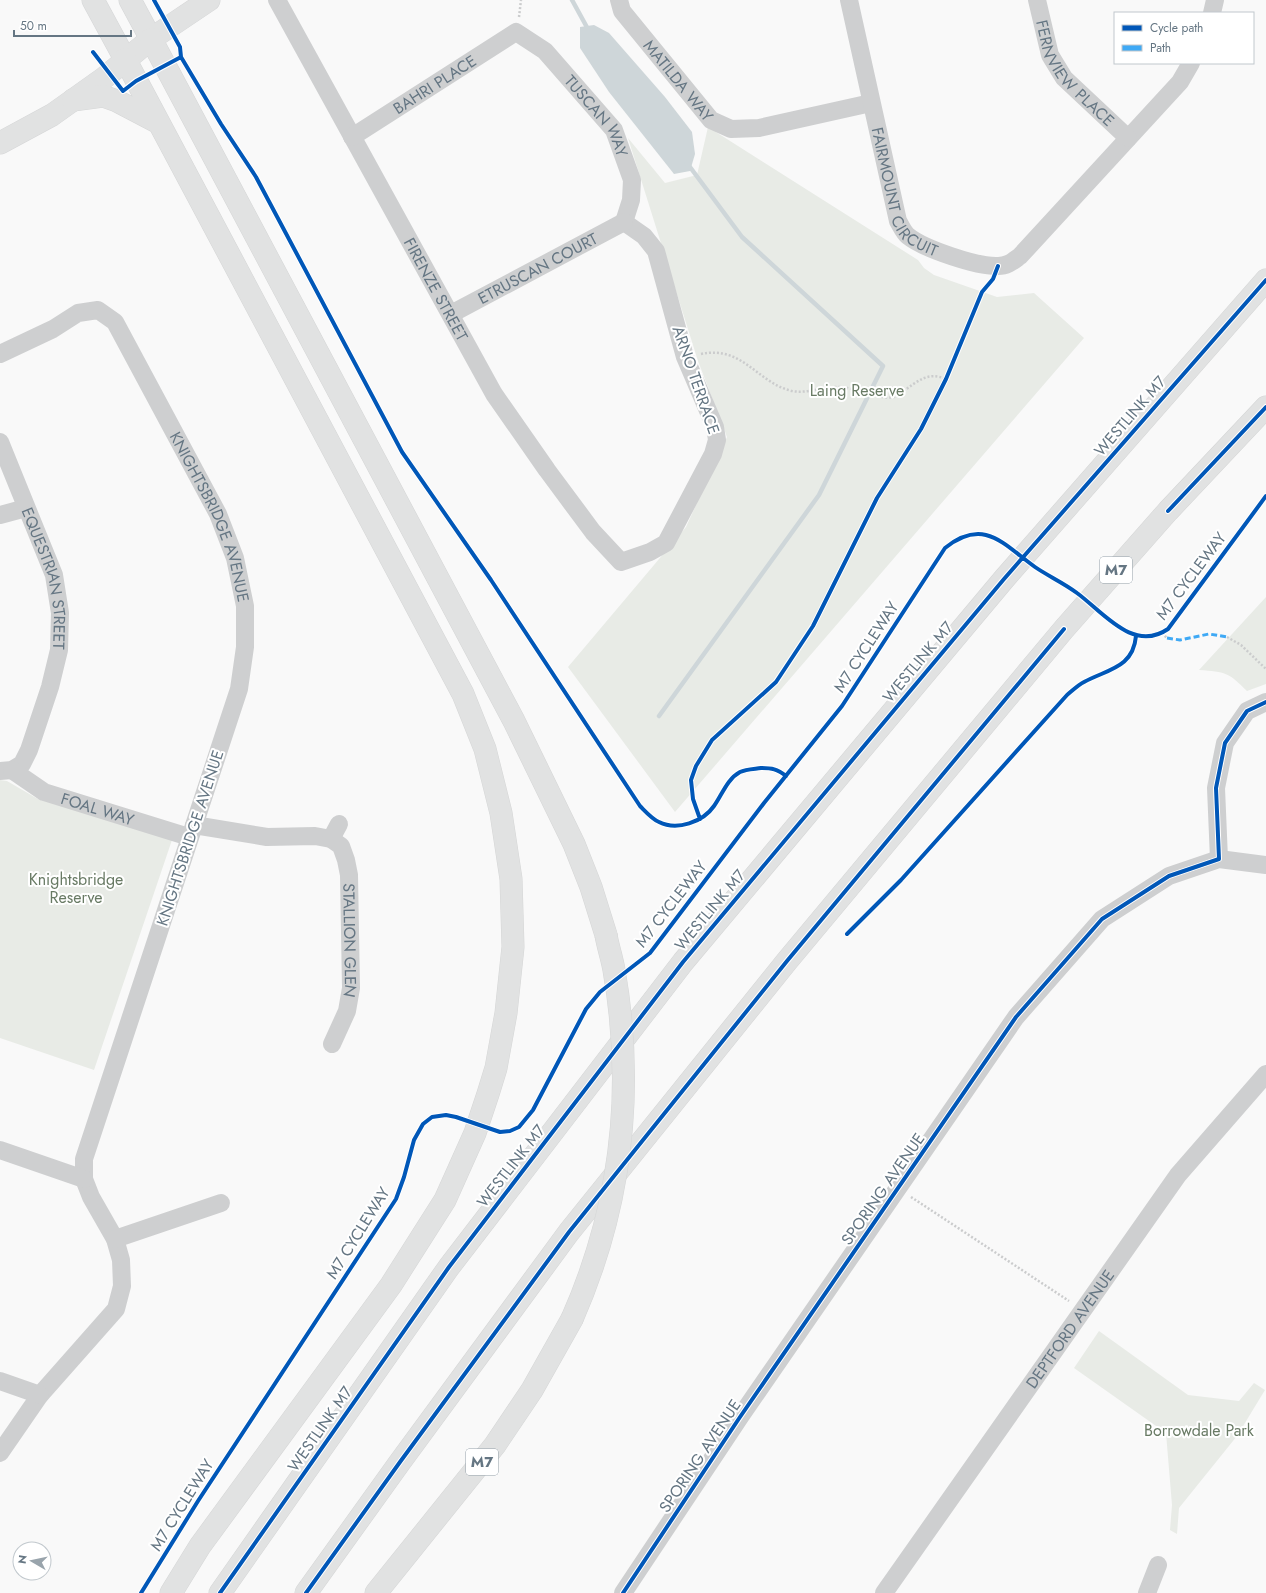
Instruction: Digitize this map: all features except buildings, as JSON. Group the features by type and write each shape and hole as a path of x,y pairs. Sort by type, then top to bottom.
{"main road":[{"path":"93,0 463,694 485,749 501,813 511,879 513,947 506,1013 496,1068 475,1133 445,1200 392,1285 200,1546 171,1593"},
{"path":"130,0 151,39"},
{"path":"0,143 52,115 151,39 209,0"},
{"name":"M7","path":"151,39 545,781 588,880 606,935 614,969 620,1012 623,1057 623,1122 618,1162 608,1215 595,1262 572,1319 532,1390 495,1445 376,1593"},
{"path":"73,100 103,96 117,101 159,123"},
{"name":"WESTLINK M7","path":"220,1593 449,1267 669,980 1004,579 1266,280"},
{"name":"M7","path":"306,1593 569,1232 878,851 1064,628 1168,511 1266,406"}],"street":[{"name":"FIRENZE STREET","path":"277,0 494,394 547,470 593,532 621,562"},
{"name":"MATILDA WAY","path":"619,0 622,11 712,120 731,129 759,128 871,103"},
{"name":"FAIRMOUNT CIRCUIT","path":"849,0 898,221 907,236 924,246 976,263 998,266 1009,264 1020,256 1180,82 1190,64"},
{"name":"FERNVIEW PLACE","path":"1037,0 1050,55 1064,78 1128,138"},
{"path":"1212,12 1215,0"},
{"name":"BAHRI PLACE","path":"352,137 516,32"},
{"name":"TUSCAN WAY","path":"516,32 544,51 614,130 632,180 631,200 624,222"},
{"name":"ETRUSCAN COURT","path":"451,314 624,222"},
{"name":"ARNO TERRACE","path":"621,562 650,552 666,543 713,454 717,440 715,427 685,357 656,251 644,236 624,222"},
{"name":"KNIGHTSBRIDGE AVENUE","path":"0,354 52,329 78,313 98,310 115,322 218,514 235,558 245,606 245,647 239,689 84,1159 84,1179 92,1197 116,1239 120,1260 122,1286 116,1309 40,1395 0,1453"},
{"name":"EQUESTRIAN STREET","path":"0,442 54,575 60,613 59,643 50,688 22,764 6,770"},
{"path":"0,515 26,508"},
{"path":"1219,860 1216,788 1225,743 1247,711 1266,702"},
{"name":"FOAL WAY","path":"6,770 44,792 192,831"},
{"name":"STALLION GLEN","path":"192,831 267,837 315,836 335,831 346,860 349,876 351,988 347,1012 332,1044"},
{"name":"SPORING AVENUE","path":"623,1593 740,1417 1016,1017 1102,918 1169,876 1219,860 1266,865"},
{"name":"DEPTFORD AVENUE","path":"884,1593 1178,1175 1266,1074"},
{"path":"0,1150 84,1179"},
{"path":"116,1239 221,1203"},
{"path":"0,1382 40,1395"},
{"path":"1147,1593 1158,1565"}],"path":[{"path":"685,357 705,353 732,355 742,360 771,381 791,391 808,391 840,386 880,396 894,397 923,378 937,376 946,379"},
{"path":"942,386 949,372"},
{"path":"1162,633 1167,638"},
{"path":"1227,637 1241,645 1266,669"},
{"path":"898,1188 1083,1310"}],"green space":[{"name":"Laing Reserve","path":"708,127 918,260 924,268 934,275 997,297 1034,293 1084,338 675,812 568,667 686,527 727,437 698,361 628,138 665,183 697,175"},
{"path":"1266,597 1266,684 1247,691 1226,674 1215,671 1199,670"},
{"name":"Knightsbridge Reserve","path":"0,780 7,781 38,799 173,837 94,1070 0,1038"},
{"name":"Borrowdale Park","path":"1099,1331 1188,1395 1239,1401 1254,1383 1265,1390 1237,1436 1179,1508 1177,1534 1170,1530 1172,1505 1166,1433 1074,1368"}],"shaded area":[{"path":"594,25 609,33 665,97 692,132 695,154 690,171 674,174 609,92 580,48 580,27"}],"waterway":[{"path":"572,0 589,31"},
{"path":"659,716 819,495 883,366 742,237 687,163"}],"marked path":[{"path":"1167,638 1180,640 1209,634 1227,637"}],"cycle path":[{"path":"154,0 180,47 181,57 221,124 256,177 402,452 491,580 640,806 651,817 659,822 666,825 681,825 697,820 709,812 717,802 728,783 740,772 750,769 768,768 777,770 786,776"},
{"path":"93,52 123,91 136,81 181,57"},
{"path":"700,819 693,799 691,780 696,766 712,740 776,682 813,626 877,498 921,429 946,379 982,292 993,279 998,266"},
{"path":"220,1593 449,1267 683,962 1004,579 1266,280"},
{"path":"1168,511 1266,407"},
{"name":"M7 CYCLEWAY","path":"141,1593 198,1501 396,1199 404,1177 414,1140 423,1124 432,1117 446,1115 500,1132 510,1131 519,1127 533,1110 586,1009 600,992 650,953 764,803 842,706 945,548 959,539 971,535 982,534 993,537 1035,567 1072,589 1119,627 1131,633 1143,636 1155,635 1168,629 1266,496"},
{"path":"306,1593 569,1232 787,961 1064,629"},
{"path":"847,934 901,880 1067,695 1082,683 1118,666 1125,661 1134,647 1136,636"},
{"path":"623,1593 740,1417 1016,1017 1102,919 1169,876 1219,859 1216,788 1225,743 1247,711 1266,702"}]}
